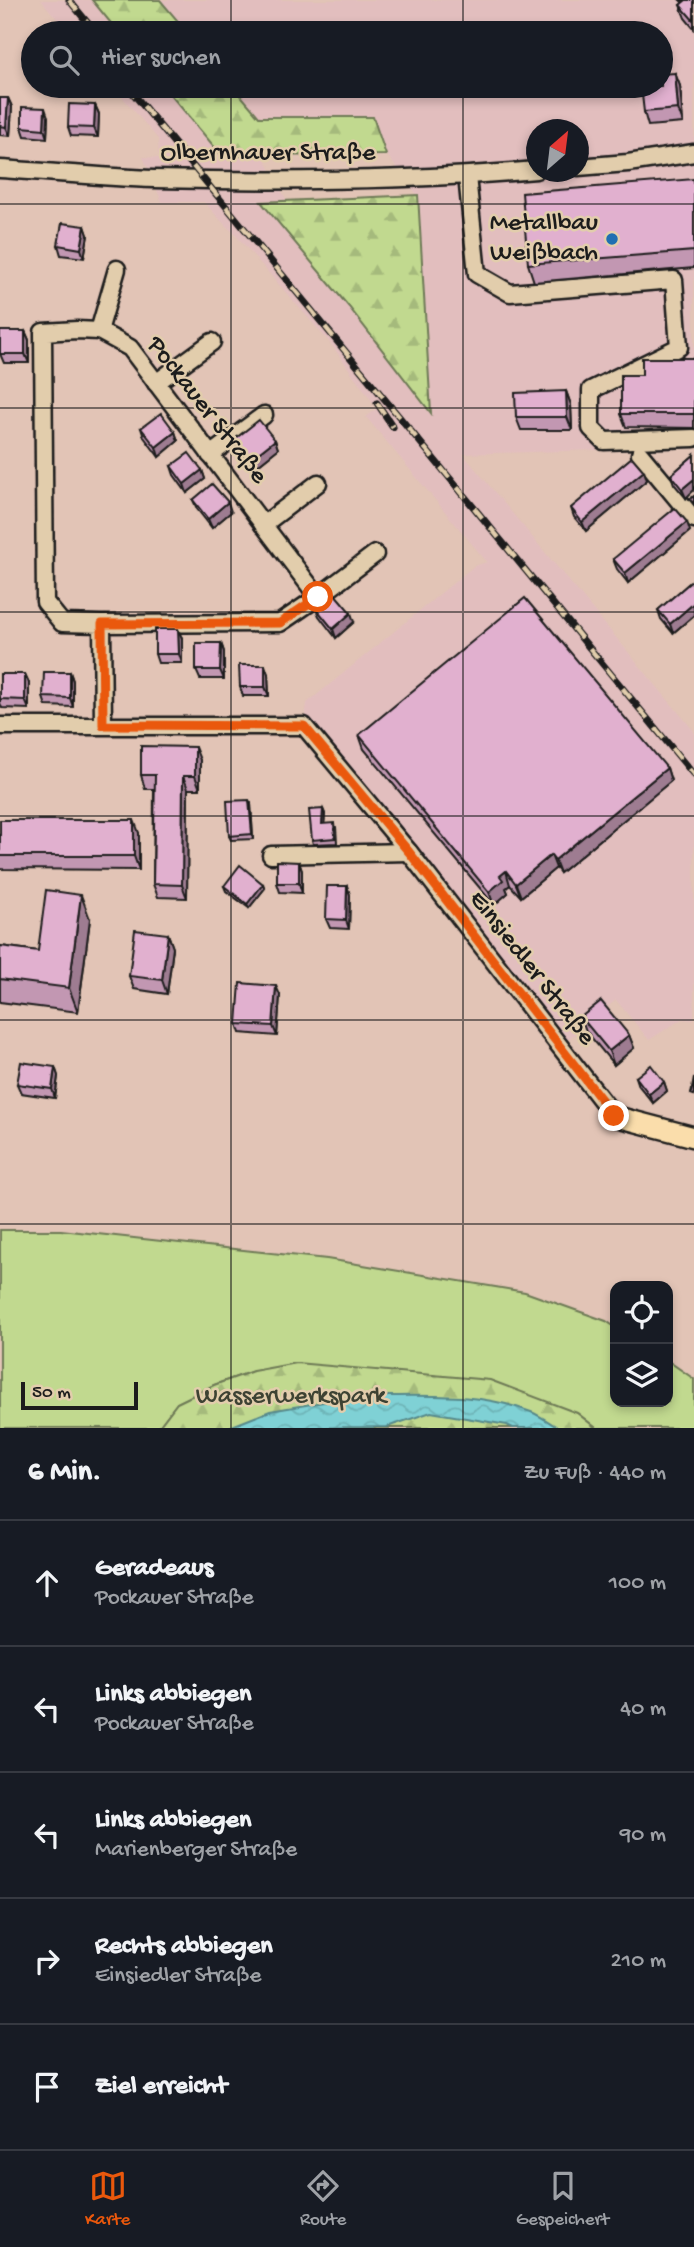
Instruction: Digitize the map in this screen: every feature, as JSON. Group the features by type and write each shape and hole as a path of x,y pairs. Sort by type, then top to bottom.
{"main road":[{"path":"614,1116 694,1137"}],"street":[{"path":"589,166 694,153"},
{"name":"Olbernhauer Straße","path":"0,169 152,179 276,180 467,176 526,171"},
{"path":"467,176 477,274 510,293 674,280 679,347 591,390 591,428 604,441 694,438"},
{"path":"99,331 117,269"},
{"name":"Pockauer Straße","path":"99,331 130,348 156,383 318,597 280,623 62,623 45,602 43,332 99,331"},
{"path":"156,383 212,342"},
{"path":"210,455 264,415"},
{"path":"640,454 694,519"},
{"path":"263,525 318,483"},
{"path":"318,597 375,554"},
{"path":"0,726 103,725 102,624"},
{"name":"Einsiedler Straße","path":"103,725 304,726 409,852 614,1116"},
{"path":"271,855 409,852"}],"shaded area":[{"path":"41,0 92,0 109,21 59,21"},
{"path":"160,0 694,0 694,447 463,454 694,731 694,1020 682,1019 649,1040 616,1000 561,1045 304,725 307,703 474,566 487,562 366,417 377,408 331,344 232,231 204,202 162,202 143,157 159,158 158,139 123,98 173,98 222,156 264,157 287,201 262,203 349,307 430,412 418,196 387,155 373,117 259,117 243,98 673,98 673,21 178,21"}],"green space":[{"path":"92,0 160,0 178,21 109,21"},
{"path":"173,98 243,98 259,117 373,117 386,155 222,156"},
{"path":"418,195 431,413 349,307 261,202"},
{"path":"0,1230 61,1230 327,1259 525,1292 610,1324 610,1407 673,1407 673,1364 694,1379 694,1428 596,1428 577,1413 253,1371 214,1385 177,1403 158,1428 0,1428"},
{"name":"Wasserwerkspark","path":"296,1363 490,1380 577,1413 596,1428 158,1428 177,1403 214,1385 253,1371"}],"water":[{"path":"419,1396 494,1401 531,1412 559,1428 513,1428 431,1412 387,1427 227,1428 270,1411 353,1397"}],"building":[{"path":"686,0 694,0 694,21 680,5"},
{"path":"673,73 678,109 644,112 642,98 673,98"},
{"path":"0,98 8,98 6,127 0,126"},
{"path":"69,104 95,105 94,128 68,127"},
{"path":"22,107 45,108 44,129 22,127"},
{"name":"Metallbau Weißbach","path":"694,179 694,251 528,264 522,193"},
{"path":"62,223 85,226 81,249 58,245"},
{"path":"0,331 25,331 25,354 0,354"},
{"path":"642,358 694,358 694,414 621,414 621,375 642,375"},
{"path":"566,391 567,417 516,417 515,393"},
{"path":"161,413 175,432 156,447 141,428"},
{"path":"259,420 275,440 251,459 235,439"},
{"path":"189,453 202,470 184,484 171,466"},
{"path":"694,455 694,479 682,489 671,475"},
{"path":"632,457 644,471 582,522 571,508"},
{"path":"212,484 228,502 208,519 193,500"},
{"path":"675,508 687,522 625,573 613,559"},
{"path":"694,579 694,603 670,624 658,610"},
{"path":"334,593 351,613 333,629 315,607"},
{"path":"525,598 667,768 555,860 551,855 516,884 506,871 500,876 503,880 489,892 359,735"},
{"path":"155,629 178,629 179,654 155,654"},
{"path":"196,643 221,643 220,670 196,670"},
{"path":"239,665 265,665 265,687 240,687"},
{"path":"44,672 70,672 70,698 43,697"},
{"path":"0,674 25,674 25,700 0,699"},
{"path":"141,746 195,747 195,776 183,776 182,885 153,884 155,775 141,775"},
{"path":"249,800 252,834 229,836 227,801"},
{"path":"323,809 322,824 334,823 335,838 312,840 309,810"},
{"path":"0,820 134,820 134,856 0,856"},
{"path":"277,861 299,862 299,883 277,883"},
{"path":"240,865 263,884 247,904 224,886"},
{"path":"327,886 347,886 346,920 326,919"},
{"path":"46,890 81,895 69,988 0,979 0,946 38,951"},
{"path":"135,930 168,934 162,980 129,976"},
{"path":"240,983 276,986 273,1026 237,1024"},
{"path":"601,1001 629,1035 609,1051 581,1017"},
{"path":"21,1062 55,1067 52,1089 17,1084"},
{"path":"651,1065 664,1082 649,1094 636,1077"}],"railway":[{"path":"69,0 86,21"},
{"path":"137,98 694,775"},
{"path":"377,403 393,427"}],"place":[{"name":"Metallbau Weißbach","path":"612,239"}],"route":[{"path":"318,597 280,623 102,624 103,725 304,726 409,852 614,1116"}]}
